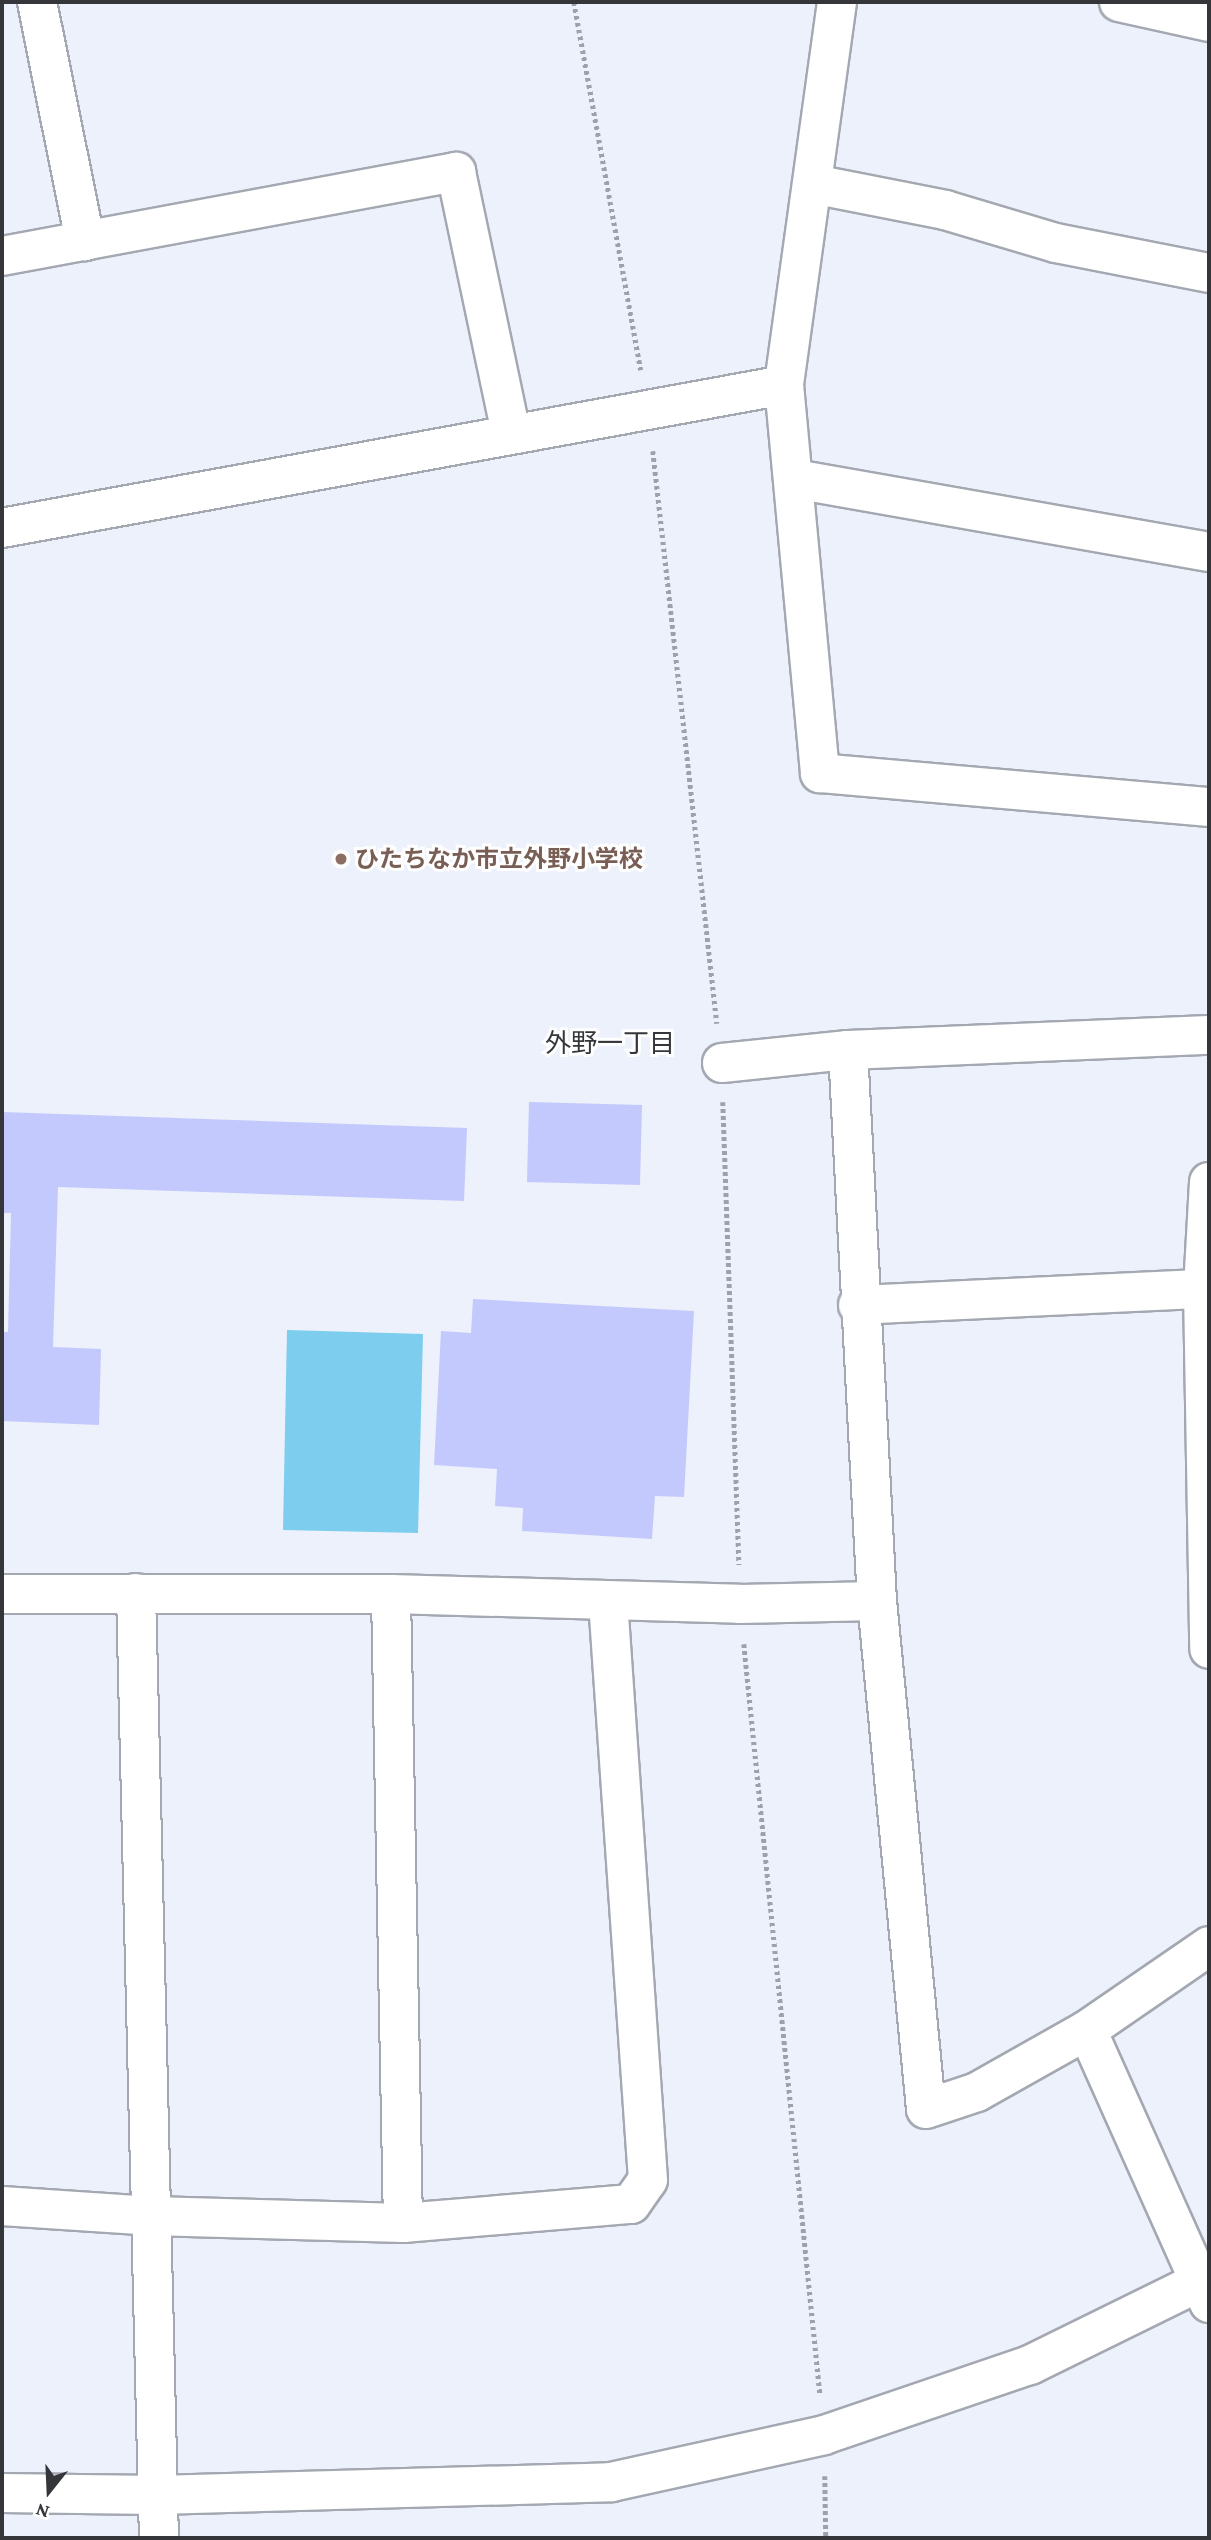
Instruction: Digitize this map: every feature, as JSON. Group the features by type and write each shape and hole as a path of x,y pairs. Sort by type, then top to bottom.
{"street":[{"path":"37,2 85,241"},
{"path":"837,2 784,386 795,479 820,773 1209,807"},
{"path":"1119,2 1209,22"},
{"path":"2,256 456,172 512,434"},
{"path":"813,184 945,210 1056,243 1209,273"},
{"path":"2,528 512,434 649,413 784,386"},
{"path":"795,479 1209,552"},
{"path":"722,1063 848,1050 1209,1035"},
{"path":"848,1050 858,1305 877,1601 926,2109 977,2092 1087,2030 1209,1946"},
{"path":"1209,1182 1203,1289 1209,1648"},
{"path":"858,1305 1203,1289"},
{"path":"136,1593 159,2538"},
{"path":"2,1594 391,1594 740,1604 877,1601"},
{"path":"391,1594 403,2223"},
{"path":"2,2206 151,2216 403,2223 631,2204 648,2180 608,1600"},
{"path":"2,2493 157,2495 611,2482 824,2435 1030,2365 1206,2288 1087,2030"}],"path":[{"path":"574,2 649,413 722,1063 740,1604 824,2435 826,2538"}],"water":[{"path":"287,1330 423,1334 418,1533 283,1530"}],"building":[{"path":"529,1102 642,1105 640,1185 527,1182"},
{"path":"2,1112 467,1128 464,1201 58,1187 53,1347 101,1349 99,1425 2,1421 2,1332 8,1332 11,1213 2,1213"},
{"path":"473,1299 694,1311 684,1497 655,1496 652,1539 522,1531 523,1508 495,1506 497,1469 434,1465 441,1331 471,1333"}],"place":[{"name":"ひたちなか市立外野小学校","path":"341,859"}],"district":[{"name":"外野一丁目","path":"610,1044"}]}
